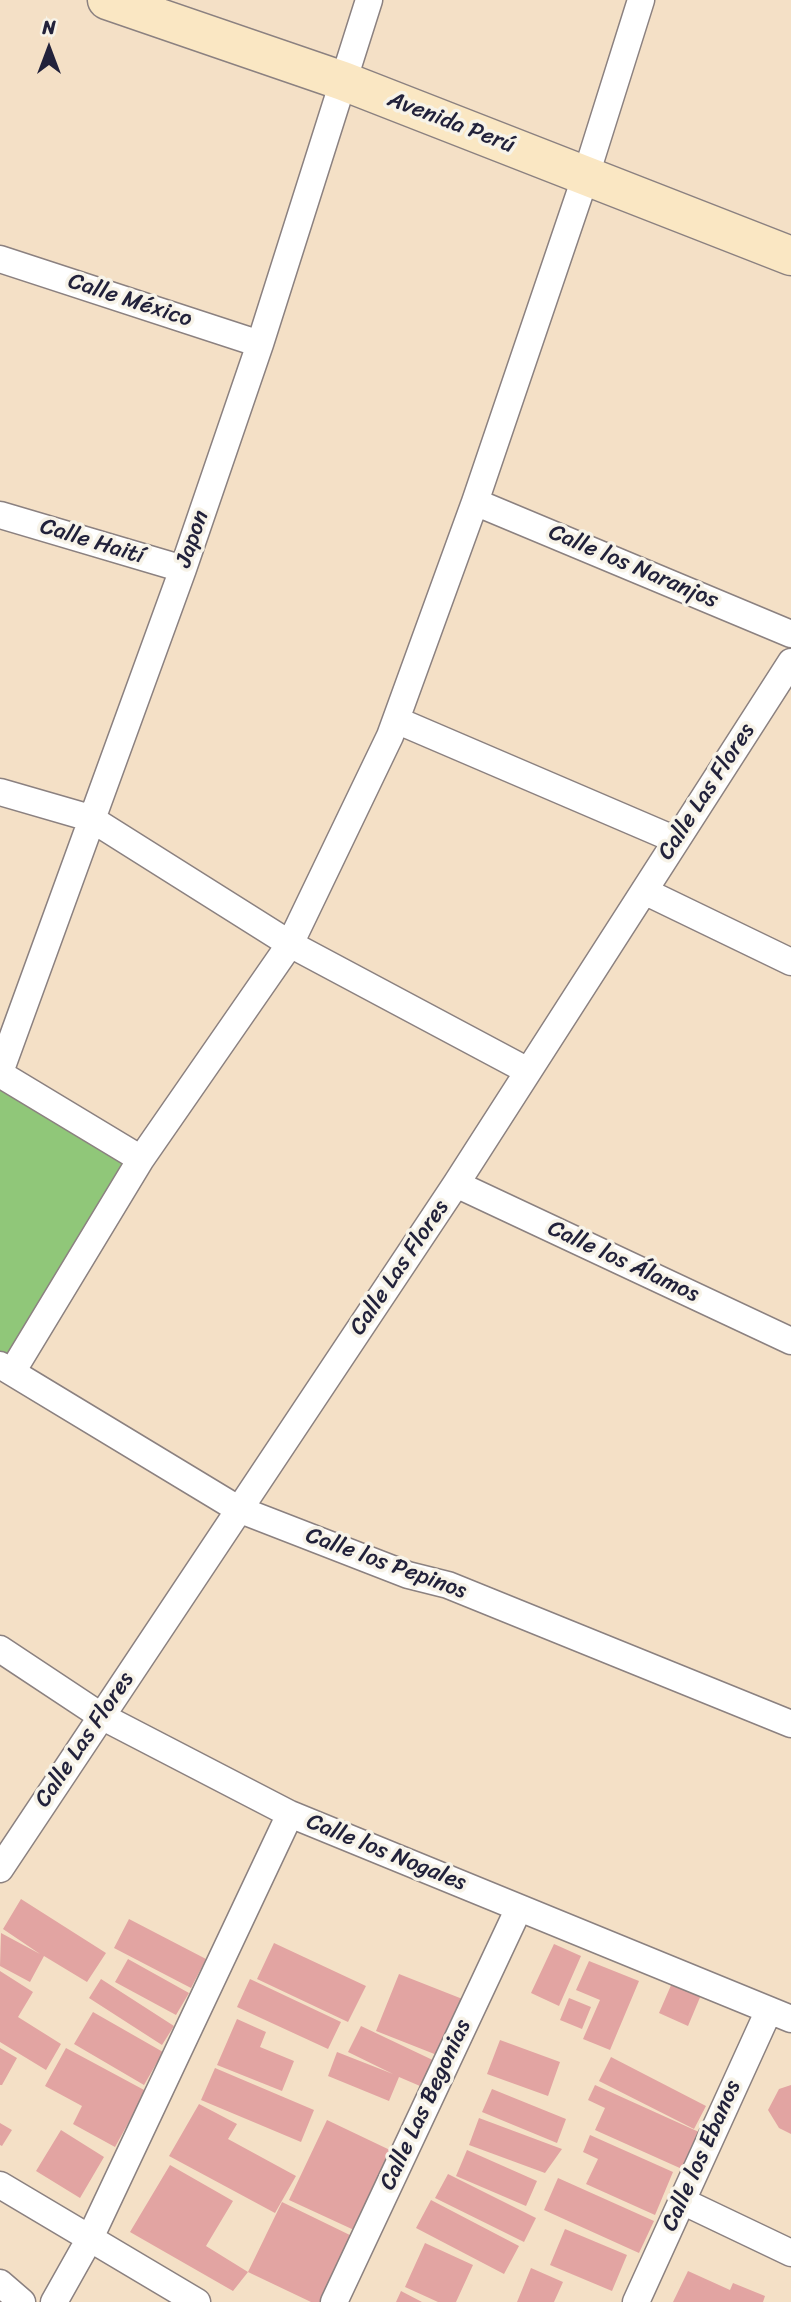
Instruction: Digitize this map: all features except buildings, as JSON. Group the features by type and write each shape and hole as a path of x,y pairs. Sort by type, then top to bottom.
{"street":[{"name":"Avenida Perú","path":"107,0 344,81 791,256"},
{"name":"Japon","path":"0,1073 90,818 183,569 260,344 369,0"},
{"path":"6,1368 141,1159 290,944 396,720 475,502 586,175 641,0"},
{"name":"Calle México","path":"0,259 260,344"},
{"name":"Calle los Naranjos","path":"475,502 791,634"},
{"name":"Calle Haití","path":"0,514 183,569"},
{"name":"Calle Las Flores","path":"0,1869 456,1184 791,662"},
{"path":"396,720 676,840"},
{"path":"0,792 90,818 290,944 528,1071"},
{"path":"644,891 791,962"},
{"path":"0,1073 141,1159"},
{"name":"Calle los Álamos","path":"456,1184 791,1340"},
{"name":"Calle los Pepinos","path":"6,1368 238,1509 408,1575 448,1585 791,1724"},
{"name":"Calle los Nogales","path":"0,1649 101,1716 290,1814 780,2015"},
{"path":"54,2302 90,2238 290,1814"},
{"name":"Calle Las Begonias","path":"334,2302 519,1908"},
{"name":"Calle los Ebanos","path":"636,2302 682,2201 780,2015"},
{"path":"0,2185 197,2302"},
{"path":"682,2201 791,2253"},
{"path":"0,2283 22,2302"}],"green space":[{"path":"0,1088 129,1160 9,1364 0,1358"}]}
